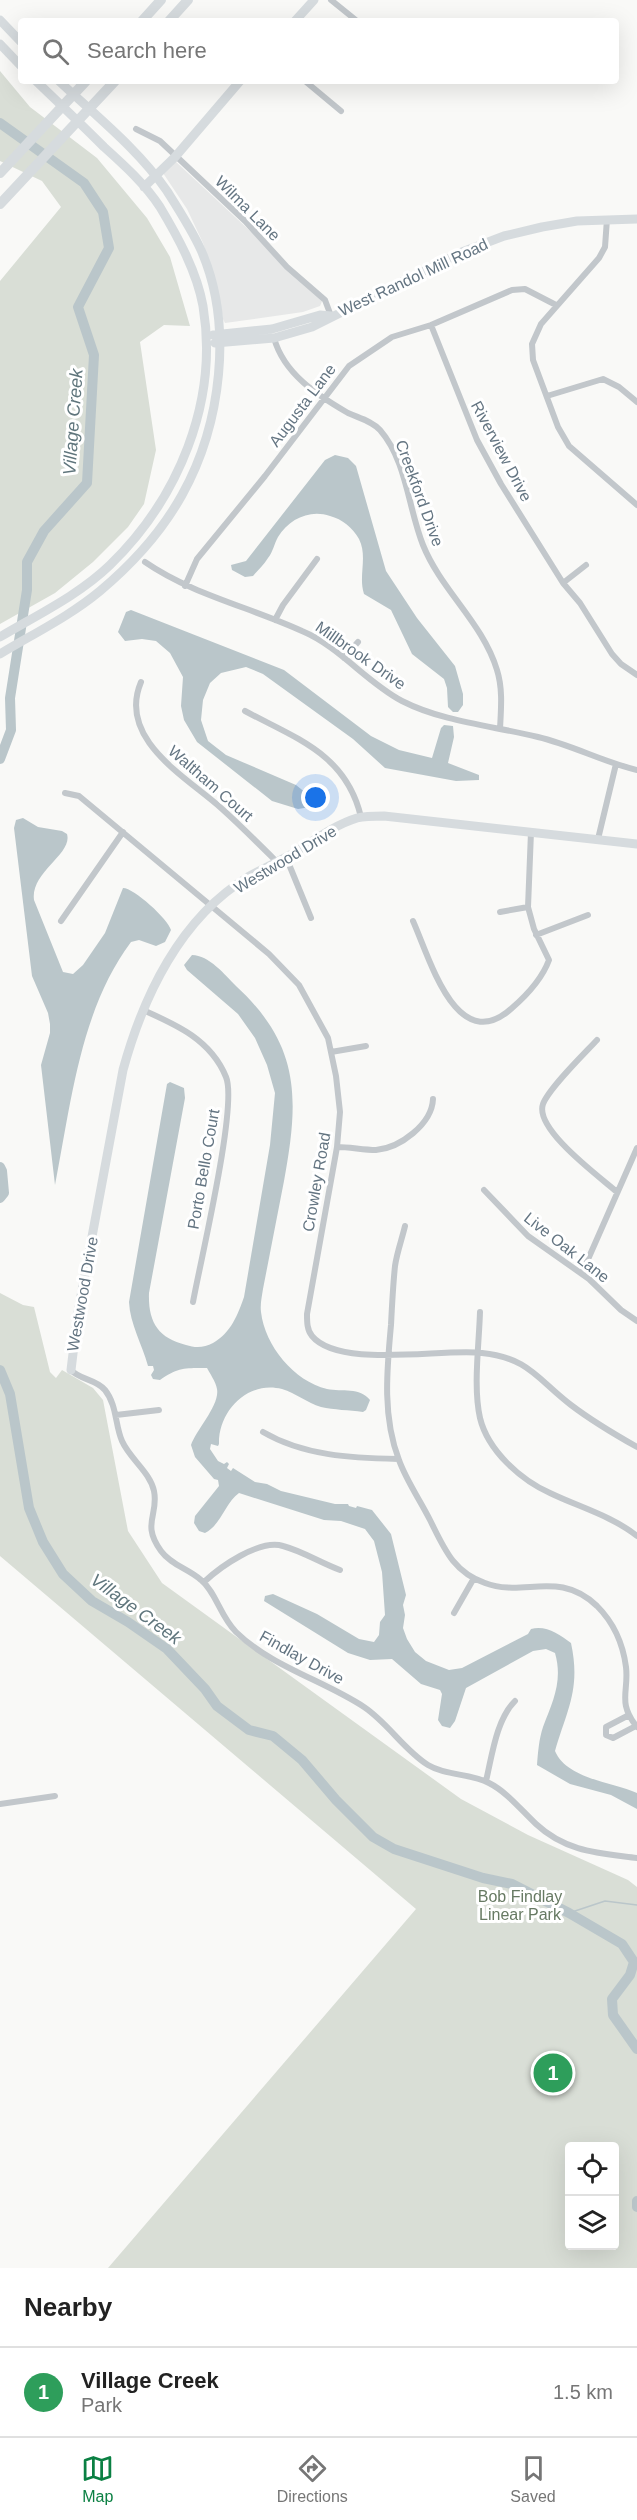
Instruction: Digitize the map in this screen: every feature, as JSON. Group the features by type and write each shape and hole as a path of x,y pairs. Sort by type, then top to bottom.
{"highway":[{"path":"145,18 161,0"},
{"path":"172,18 188,0"},
{"path":"0,173 83,84"},
{"path":"0,204 112,84"}],"main road":[{"path":"298,18 314,0"},
{"path":"0,20 18,39"},
{"path":"0,44 18,63"},
{"path":"0,637 88,583 109,565 142,530 166,495 183,461 197,422 206,340 202,305 192,269 158,205 120,161 39,84"},
{"path":"0,654 99,592 129,563 167,519 182,495 204,446 218,377 219,339 216,308 201,251 156,177 120,138 62,84"},
{"path":"144,187 175,157 237,84"},
{"name":"West Randol Mill Road","path":"206,340 273,338 312,327 331,315 462,252 504,236 542,227 607,219 637,219"},
{"name":"West Randol Mill Road","path":"219,339 272,329 320,315 331,315"},
{"name":"Westwood Drive","path":"71,1370 78,1312 123,1070 143,1010 179,944 212,906 246,878 282,860 331,830 361,817 384,816 637,844"}],"street":[{"path":"331,0 353,18"},
{"path":"309,84 341,111"},
{"name":"Wilma Lane","path":"136,129 160,141 245,221 287,267 325,300 331,315"},
{"path":"607,219 605,247 599,258 541,324 532,344 533,360 568,446 637,506"},
{"name":"Augusta Lane","path":"185,586 197,559 349,366 392,337 431,325 512,290 525,289 556,305"},
{"name":"Riverview Drive","path":"431,325 477,440 501,484 563,584 580,603 612,654 621,664 637,675"},
{"name":"Creekford Drive","path":"273,338 284,363 324,399 377,427 387,439 400,470 423,545 438,574 489,648 498,671 502,697 500,729"},
{"path":"547,396 603,379 619,387 637,402"},
{"path":"275,620 317,558"},
{"name":"Millbrook Drive","path":"145,562 185,586 304,632 405,703 435,714 540,737 637,770"},
{"path":"563,584 586,565"},
{"path":"344,658 358,642"},
{"name":"Waltham Court","path":"141,682 134,701 136,716 151,748 282,860"},
{"path":"245,711 312,747 332,762 349,784 361,817"},
{"path":"598,839 616,764"},
{"name":"Crowley Road","path":"65,793 79,796 253,939 298,985 328,1038 340,1112 337,1147 311,1282 307,1324 310,1334 331,1348 388,1356 479,1352 514,1359 530,1368 594,1422 637,1447"},
{"path":"61,921 123,832"},
{"path":"413,921 448,998 464,1016 485,1023 501,1018 540,979 549,960 536,935 528,907 531,832"},
{"path":"282,860 311,918"},
{"path":"500,912 528,907"},
{"path":"536,935 588,915"},
{"name":"Porto Bello Court","path":"143,1010 186,1030 204,1044 228,1082 228,1118 193,1302"},
{"path":"597,1040 544,1101 543,1113 545,1122 563,1144 618,1192"},
{"path":"331,1052 366,1046"},
{"path":"337,1147 376,1150 400,1141 419,1127 430,1113 433,1099"},
{"path":"582,1273 637,1148"},
{"name":"Live Oak Lane","path":"484,1190 528,1236 582,1273 637,1321"},
{"path":"405,1226 395,1264 388,1356 387,1404 398,1460 455,1566 474,1578 501,1587 556,1586 579,1593 596,1606 612,1626 622,1649 626,1667 624,1698 629,1715 637,1727 613,1738 606,1735 606,1727 629,1715"},
{"path":"480,1312 478,1403 480,1420 489,1437 508,1464 529,1483 603,1516 637,1536"},
{"path":"71,1370 104,1389 111,1399 122,1441 154,1490 150,1522 158,1547 169,1560 204,1582 229,1562 248,1552 276,1545 339,1570"},
{"path":"116,1415 159,1410"},
{"path":"263,1432 287,1445 301,1449 352,1458 398,1460"},
{"path":"454,1613 474,1578"},
{"name":"Findlay Drive","path":"204,1582 223,1618 236,1632 260,1651 366,1708 430,1766 486,1781 499,1789 539,1827 562,1842 586,1852 637,1857"},
{"path":"486,1781 495,1744 508,1708 514,1701"},
{"path":"0,1804 55,1796"}],"shaded area":[{"path":"174,160 323,299 320,306 303,312 225,323 217,285 203,243 187,209 163,173"},
{"path":"335,455 348,458 356,466 386,571 417,618 455,666 463,694 463,705 458,712 453,712 448,707 444,679 412,654 391,610 364,594 362,546 354,531 347,524 322,514 301,517 283,531 270,556 253,576 245,577 232,570 231,565 246,561 325,460"},
{"path":"131,610 284,670 371,736 399,750 432,758 441,728 444,725 453,726 454,737 448,763 479,775 479,780 456,781 385,768 353,739 263,674 246,667 221,673 210,683 203,700 201,720 208,741 226,755 296,785 317,802 317,806 298,809 272,801 197,742 184,720 181,706 183,677 170,653 156,641 142,639 125,641 118,632 126,612"},
{"path":"23,818 38,827 67,834 64,849 38,881 34,900 63,972 73,974 83,965 105,933 123,888 135,893 150,905 171,930 165,942 156,946 139,940 131,942 100,997 80,1059 55,1185 41,1065 50,1033 50,1024 48,1013 32,976 14,828 16,820"},
{"path":"192,955 204,958 216,966 257,1008 273,1030 284,1052 290,1075 293,1099 289,1152 261,1303 261,1312 268,1337 283,1360 303,1378 327,1389 361,1393 370,1400 363,1412 331,1409 311,1403 282,1389 269,1387 257,1389 246,1394 229,1410 220,1432 219,1444 218,1446 211,1444 210,1449 218,1461 229,1464 227,1468 231,1471 233,1468 255,1482 335,1504 348,1504 356,1508 357,1506 372,1510 391,1534 406,1595 403,1605 405,1615 403,1628 415,1652 426,1661 449,1670 462,1668 528,1634 531,1629 537,1628 552,1631 571,1643 574,1659 573,1687 555,1751 569,1768 580,1774 637,1793 637,1809 611,1795 570,1784 537,1765 542,1732 557,1682 555,1653 546,1649 533,1651 466,1688 455,1721 450,1728 442,1726 438,1720 442,1694 440,1690 421,1684 392,1659 370,1660 348,1653 264,1601 265,1596 273,1594 317,1614 359,1639 374,1642 379,1635 380,1622 385,1615 382,1572 374,1541 365,1529 341,1521 324,1520 239,1493 215,1525 205,1533 199,1531 194,1523 195,1516 219,1486 218,1480 214,1479 195,1457 191,1445 215,1402 217,1389 207,1368 182,1369 160,1380 153,1379 151,1375 154,1370 153,1366 148,1366 134,1326 129,1302 167,1084 170,1082 184,1088 185,1098 149,1303 153,1320 162,1333 176,1342 196,1347 210,1345 225,1334 244,1297 270,1145 275,1093 267,1065 255,1038 238,1014 187,970 184,965"}],"green space":[{"path":"0,71 30,107 97,158 147,218 170,257 190,326 164,325 140,342 156,450 144,504 128,527 93,562 55,593 0,624 0,281 61,207 42,181 0,161"},
{"name":"Bob Findlay Linear Park","path":"0,1293 23,1305 34,1307 50,1372 56,1378 62,1370 93,1388 103,1400 128,1531 162,1583 461,1799 528,1835 628,1880 637,1887 637,2268 108,2268 416,1909 0,1556"}],"waterway":[{"name":"Village Creek","path":"0,123 84,183 103,212 109,248 78,307 94,355 87,483 44,531 27,562 27,590 10,698 11,730 0,759"},
{"name":"Village Creek","path":"0,1167 4,1193 0,1198"},
{"name":"Village Creek","path":"0,1370 10,1394 29,1508 43,1542 63,1574 92,1601 167,1649 205,1689 217,1706 249,1730 273,1736 302,1760 336,1800 373,1837 394,1849 483,1878 512,1884 569,1913 622,1944 634,1962 630,1975 612,1999 613,2015 637,2049"},
{"path":"569,1913 605,1901 637,1905"},
{"name":"Village Creek","path":"637,2201 637,2207"}],"place":[{"name":"Village Creek","path":"553,2073"}]}
